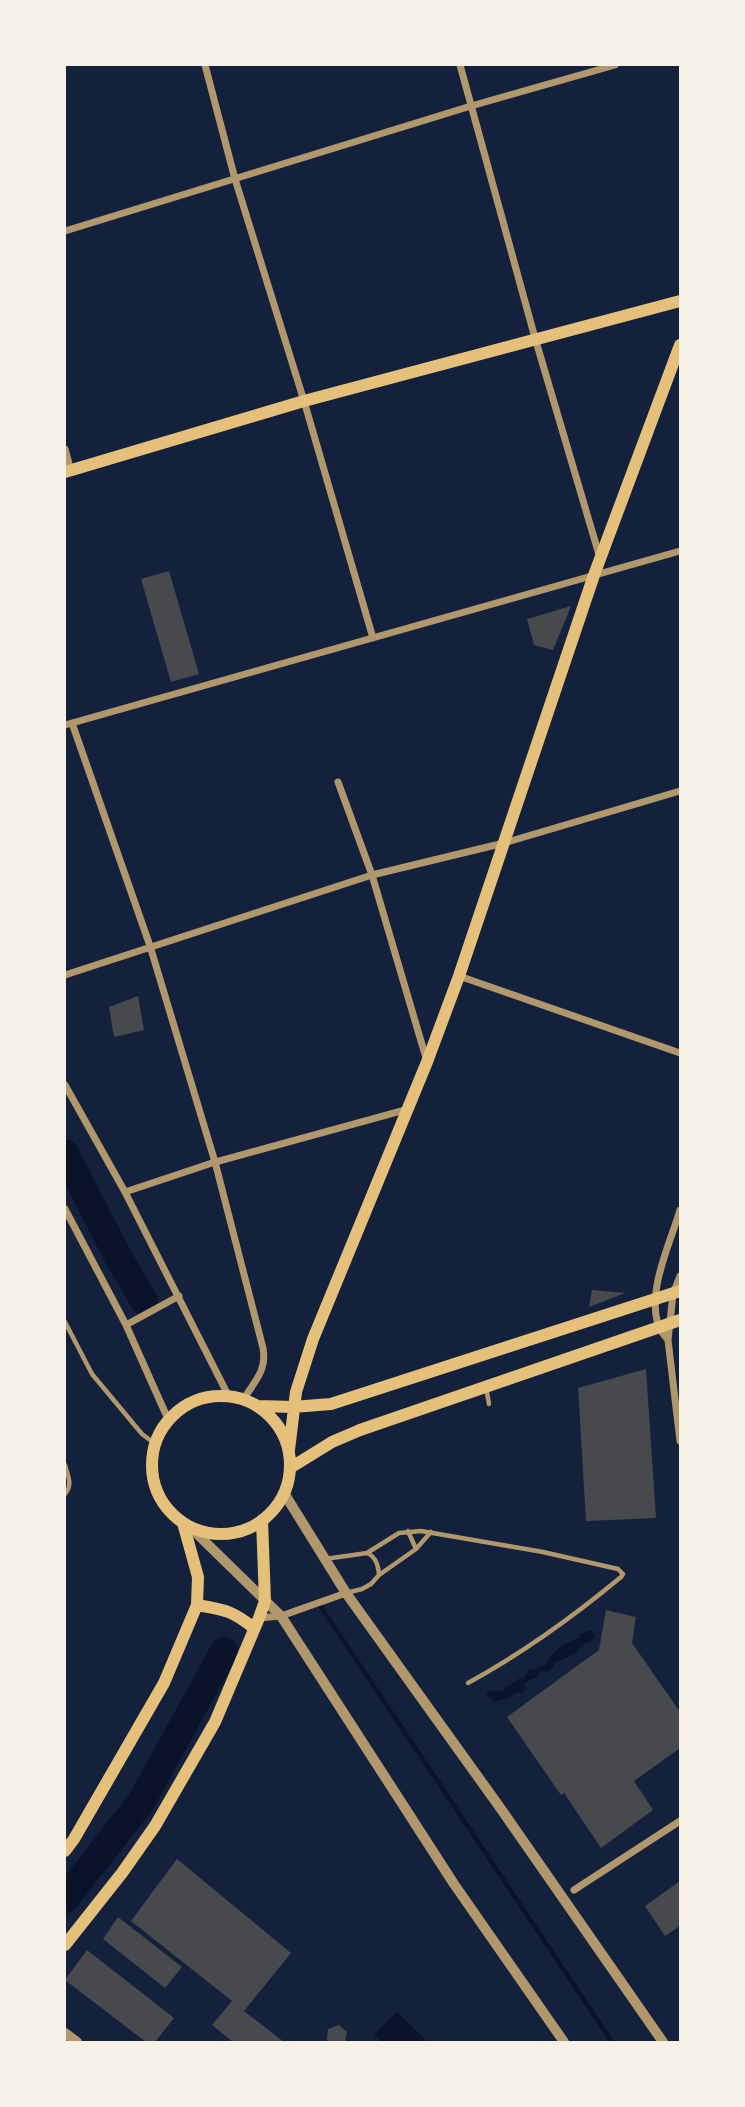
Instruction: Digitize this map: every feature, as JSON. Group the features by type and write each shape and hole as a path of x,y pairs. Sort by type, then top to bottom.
{"main road":[{"path":"68,471 304,401 680,301"},
{"path":"289,1450 283,1433 273,1418 258,1406 228,1395 211,1396 180,1408 168,1419 154,1443 151,1461 153,1479 159,1496 169,1511 187,1525 208,1533 227,1534 245,1530 275,1508 284,1493 290,1468 293,1407 313,1339 408,1110 459,976 594,575 680,345"},
{"path":"258,1406 331,1404 676,1293"},
{"path":"290,1468 331,1442 360,1430 670,1324"},
{"path":"65,1945 155,1826 215,1722 265,1601 262,1520"},
{"path":"65,1851 164,1683 197,1605 198,1577 187,1525"},
{"path":"197,1605 222,1609 257,1623"}],"street":[{"path":"205,65 235,179 304,401 373,638"},
{"path":"460,65 535,338 600,558"},
{"path":"65,231 471,106 615,65"},
{"path":"65,449 68,471"},
{"path":"244,1399 265,1361 215,1162 150,946 69,724 680,551"},
{"path":"338,782 372,875 427,1062"},
{"path":"65,975 372,875 504,843 680,791"},
{"path":"459,976 680,1053"},
{"path":"65,1085 125,1192 228,1395"},
{"path":"125,1192 215,1162 408,1110"},
{"path":"65,1209 125,1325 168,1419"},
{"path":"670,1324 655,1300 680,1210"},
{"path":"680,1276 668,1340 680,1441"},
{"path":"125,1325 178,1296"},
{"path":"284,1493 346,1593 663,2042"},
{"path":"187,1525 281,1615 454,1884 564,2042"},
{"path":"257,1623 346,1593"},
{"path":"574,1890 680,1821"},
{"path":"65,2033 76,2042"}],"lane":[{"path":"65,1322 92,1374 142,1434 154,1443"},
{"path":"486,1386 489,1404"},
{"path":"65,1465 70,1481 65,1494"},
{"path":"408,1531 416,1549"},
{"path":"325,1559 367,1553 399,1533 432,1531 544,1552 618,1569 623,1574 587,1605 509,1659 468,1683"},
{"path":"346,1593 370,1584 416,1549 432,1531"},
{"path":"367,1553 376,1560 379,1575"}],"water":[{"path":"591,1630 595,1635 590,1643 583,1644 569,1657 554,1662 548,1672 541,1671 536,1679 524,1684 523,1693 515,1693 509,1698 494,1702 486,1694 490,1690 501,1691 520,1678 523,1679 529,1669 534,1670 547,1663 560,1648"},
{"path":"397,2012 428,2042 382,2042 374,2035"}],"building":[{"path":"169,571 199,674 171,682 141,579"},
{"path":"571,606 553,650 534,645 527,619"},
{"path":"138,996 144,1030 114,1037 109,1007"},
{"path":"592,1290 625,1293 589,1307"},
{"path":"646,1369 656,1518 586,1521 578,1388"},
{"path":"606,1610 636,1617 632,1643 678,1709 680,1708 680,1748 634,1781 653,1810 601,1848 507,1717 599,1650"},
{"path":"177,1859 291,1953 244,2011 284,2042 233,2042 212,2025 232,2001 131,1921"},
{"path":"680,1881 680,1926 665,1936 645,1906"},
{"path":"118,1917 182,1967 165,1988 103,1939"},
{"path":"87,1950 174,2018 155,2042 146,2042 65,1980"},
{"path":"339,2025 347,2032 345,2042 329,2042 328,2029"}],"waterway":[{"path":"65,1153 117,1255 144,1301"},
{"path":"321,1607 612,2042"},
{"path":"65,1899 141,1802 224,1651"}]}
